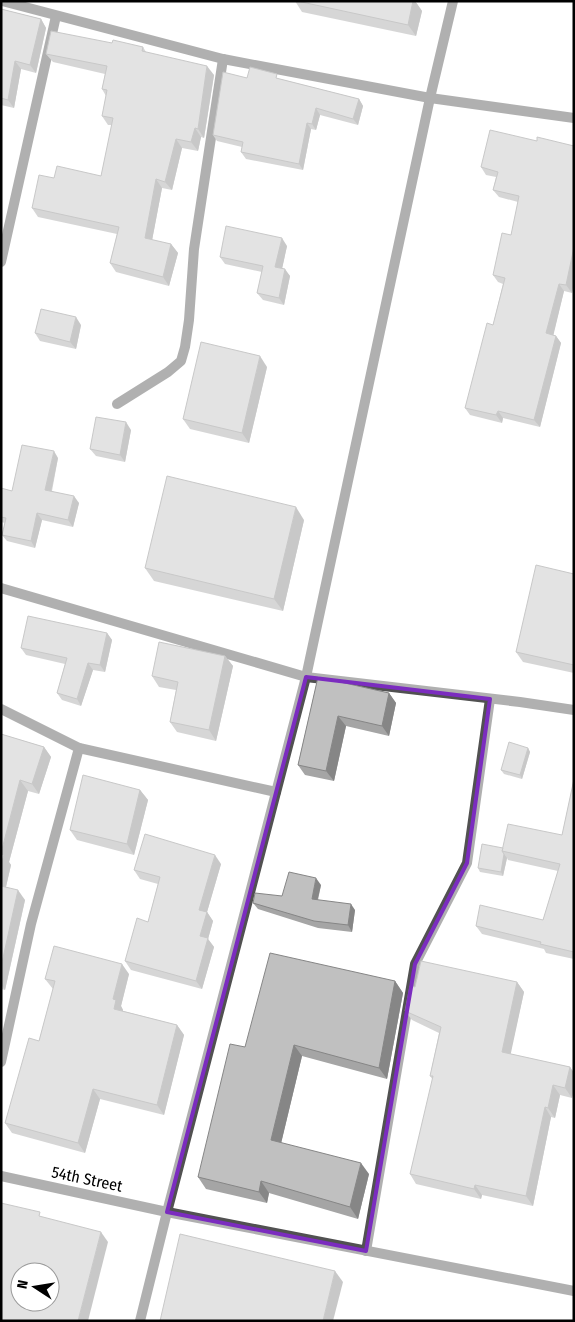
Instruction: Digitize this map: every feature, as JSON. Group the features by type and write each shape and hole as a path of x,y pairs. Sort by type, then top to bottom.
{"street":[{"path":"2,1 223,59 430,98 574,118"},
{"path":"140,1321 306,677 430,98 453,1"},
{"path":"1,262 56,16"},
{"path":"117,404 168,372 181,360 185,347 189,320 194,249 223,59"},
{"path":"1,588 306,677 574,710"},
{"path":"366,1251 415,964 467,863 490,699"},
{"path":"1,709 79,748 276,792"},
{"path":"1,1062 31,924 79,748"},
{"name":"54th Street","path":"1,1176 167,1212 574,1291"}],"highlighted area":[{"path":"306,677 490,699 467,863 415,964 366,1251 167,1212"}],"building":[{"path":"297,1 413,1 408,25"},
{"path":"1,9 41,19 30,65 15,61 8,100 1,98"},
{"path":"51,31 112,43 113,40 143,47 142,51 207,66 198,129 195,128 191,142 176,139 165,182 156,179 145,238 171,244 163,277 110,263 119,227 32,208 39,175 54,178 57,166 101,176 113,118 102,116 107,90 102,89 107,66 46,54"},
{"path":"250,67 277,74 276,78 359,99 353,119 316,108 312,124 307,123 299,164 241,152 243,142 213,135 223,72 247,78"},
{"path":"490,130 537,141 537,137 574,146 574,247 566,285 559,284 546,333 556,336 534,420 498,411 496,415 465,408 487,323 493,325 505,278 493,275 502,233 511,235 519,196 493,190 498,172 481,167"},
{"path":"226,226 282,238 275,267 285,269 279,298 257,293 263,266 220,257"},
{"path":"41,309 76,317 70,342 35,333"},
{"path":"201,342 260,356 242,433 183,419"},
{"path":"96,417 126,422 120,455 90,449"},
{"path":"22,445 54,451 45,490 74,496 68,520 37,513 31,541 2,535 6,518 1,517 1,488 12,491"},
{"path":"167,476 296,507 274,599 145,568"},
{"path":"536,565 574,574 574,665 516,652"},
{"path":"28,616 107,633 100,665 88,663 77,699 57,693 67,658 21,648"},
{"path":"159,642 225,656 209,730 170,722 178,682 152,676"},
{"path":"318,677 389,693 382,726 338,716 326,771 298,765"},
{"path":"1,734 44,747 32,784 20,780 1,853"},
{"path":"509,742 528,748 520,775 501,770"},
{"path":"83,775 140,790 127,844 70,830"},
{"path":"574,779 574,952 476,926 480,905 543,920 560,864 502,851 508,824 562,835"},
{"path":"145,834 215,855 199,910 207,912 200,936 208,938 196,981 125,961 137,918 148,922 160,877 134,870"},
{"path":"482,844 503,848 501,872 478,868"},
{"path":"1,854 4,855 1,865"},
{"path":"289,872 316,878 312,899 351,904 348,925 314,921 253,903 255,893 282,896"},
{"path":"1,886 18,890 1,967"},
{"path":"54,946 122,964 113,999 116,1000 114,1009 177,1025 157,1105 93,1089 78,1143 5,1123 29,1038 39,1041 55,981 45,979"},
{"path":"270,953 395,981 379,1068 294,1045 271,1140 361,1163 350,1207 261,1181 259,1192 198,1177 230,1044 245,1047"},
{"path":"421,961 517,982 502,1052 570,1067 565,1088 553,1085 548,1108 545,1107 526,1196 475,1185 474,1189 410,1174 433,1076 430,1076 441,1027 405,1011 410,986 415,987"},
{"path":"1,1203 40,1212 39,1216 101,1232 78,1321 1,1321"},
{"path":"180,1234 335,1271 323,1321 160,1321"}]}
